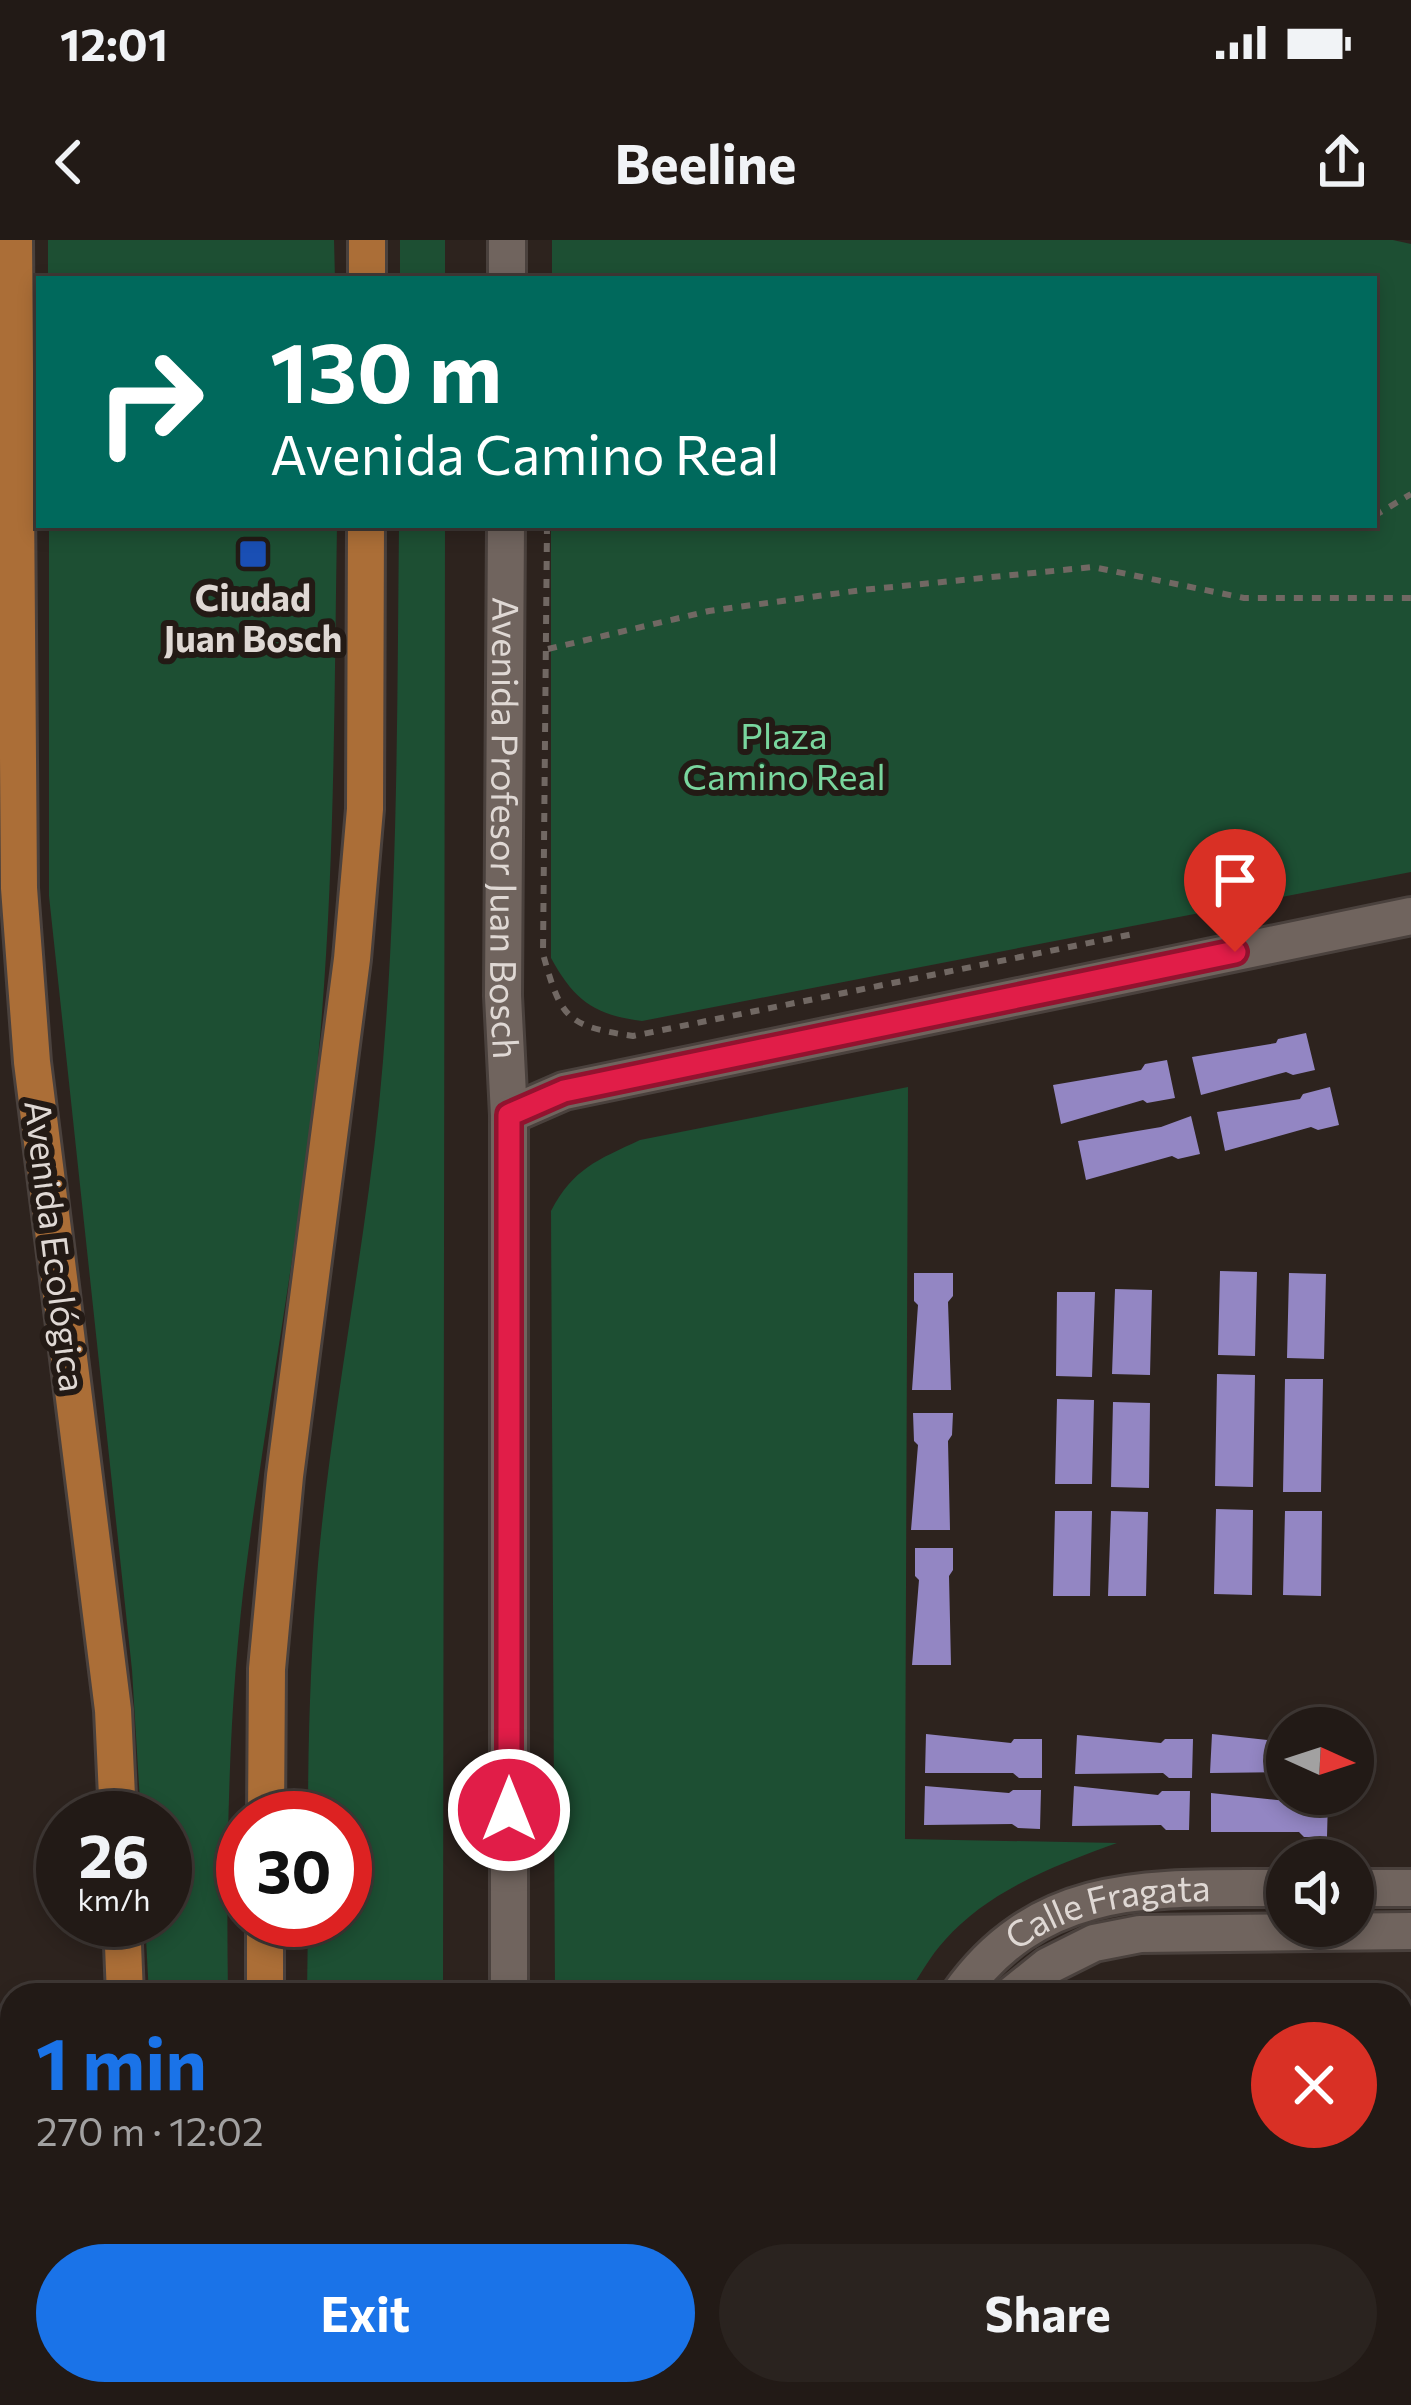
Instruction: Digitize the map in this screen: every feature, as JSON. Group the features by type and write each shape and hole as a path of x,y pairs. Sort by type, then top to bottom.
{"main road":[{"name":"Avenida Ecológica","path":"14,240 19,888 32,1062 110,1687 116,1791"},
{"path":"367,240 367,276"},
{"path":"266,1791 267,1669 285,1476 352,959 364,809 366,528"},
{"path":"123,1947 124,1983"},
{"path":"265,1947 265,1983"}],"street":[{"path":"507,240 507,276"},
{"name":"Avenida Profesor Juan Bosch","path":"506,528 503,996 509,1115 509,1983"},
{"path":"509,1115 564,1091 1411,916"},
{"name":"Calle Fragata","path":"967,1983 982,1962 1037,1922 1090,1899 1134,1890 1266,1888"},
{"path":"1374,1888 1411,1888"},
{"name":"Calle Fragata","path":"1027,1983 1048,1966 1094,1943 1140,1934 1411,1931"}],"path":[{"path":"1377,514 1411,494"},
{"path":"547,528 543,954 557,1002 589,1029 633,1036 1149,931"},
{"path":"548,649 709,611 1094,567 1244,598 1411,598"}],"green space":[{"path":"48,240 334,240 335,276 48,276"},
{"path":"400,240 445,240 445,276 400,276"},
{"name":"Plaza Camino Real","path":"552,240 1393,240 1411,244 1411,872 642,1021 611,1015 587,1003 551,958 551,528 1377,528 1377,276 552,276"},
{"path":"49,528 337,528 333,792 318,1059 241,1615 230,1791 216,1791 216,1947 228,1947 228,1983 148,1983 146,1947 192,1947 192,1791 139,1791 132,1670 49,896"},
{"path":"399,528 445,528 443,1983 307,1983 308,1947 372,1947 372,1791 308,1791 310,1691 324,1506 372,1163 390,960"},
{"path":"908,1087 905,1839 1117,1843 1047,1870 982,1907 940,1946 915,1983 555,1983 551,1211 568,1185 588,1167 640,1140"}],"building":[{"path":"1306,1033 1315,1070 1286,1072 1201,1095 1192,1057 1276,1043"},
{"path":"1167,1060 1175,1098 1143,1100 1061,1124 1053,1085 1141,1070 1145,1064"},
{"path":"1330,1087 1339,1125 1311,1127 1225,1151 1217,1112 1300,1099"},
{"path":"1191,1116 1200,1154 1172,1156 1086,1180 1078,1141 1161,1127"},
{"path":"1220,1271 1257,1272 1255,1356 1218,1355"},
{"path":"914,1273 953,1273 953,1296 948,1302 951,1390 912,1390 918,1305"},
{"path":"1289,1273 1326,1274 1324,1359 1287,1358"},
{"path":"1115,1289 1152,1290 1150,1375 1112,1374"},
{"path":"1057,1292 1095,1292 1092,1377 1056,1376"},
{"path":"1217,1374 1255,1375 1253,1487 1215,1486"},
{"path":"1285,1379 1323,1379 1321,1492 1283,1492"},
{"path":"1057,1399 1094,1400 1092,1484 1055,1484"},
{"path":"1113,1402 1150,1403 1149,1488 1111,1487"},
{"path":"913,1413 953,1413 948,1441 950,1530 911,1530 918,1445"},
{"path":"1216,1509 1253,1510 1252,1595 1214,1594"},
{"path":"1055,1511 1092,1511 1090,1596 1053,1596"},
{"path":"1111,1511 1148,1512 1146,1596 1108,1596"},
{"path":"1285,1511 1322,1511 1321,1596 1283,1595"},
{"path":"915,1548 953,1548 951,1665 912,1665 919,1580"},
{"path":"926,1734 1011,1743 1042,1739 1042,1778 1019,1778 1013,1773 925,1773"},
{"path":"1212,1734 1266,1740 1266,1772 1210,1773"},
{"path":"1077,1735 1161,1743 1193,1739 1192,1778 1169,1778 1163,1773 1075,1774"},
{"path":"925,1786 1009,1793 1041,1790 1040,1829 1012,1824 924,1825"},
{"path":"1074,1786 1158,1795 1190,1791 1189,1830 1166,1830 1161,1825 1072,1826"},
{"path":"1211,1793 1266,1799 1266,1815 1328,1815 1327,1837 1304,1837 1299,1832 1211,1832"}],"place":[{"name":"Ciudad Juan Bosch","path":"253,554"}],"route":[{"path":"509,1810 509,1115 564,1091 1235,952"}]}
